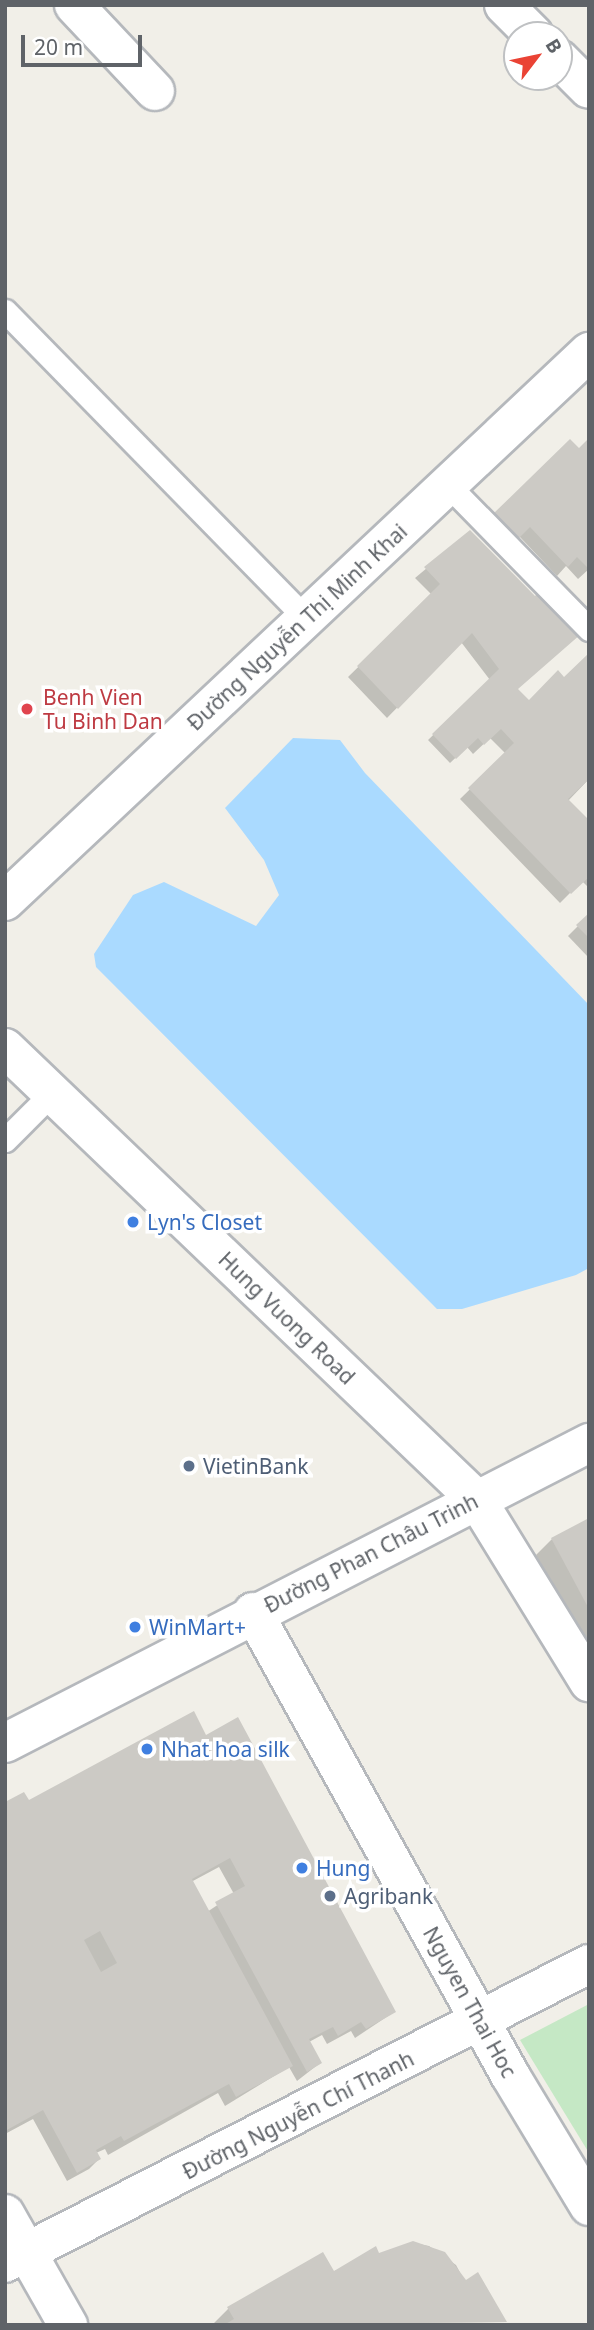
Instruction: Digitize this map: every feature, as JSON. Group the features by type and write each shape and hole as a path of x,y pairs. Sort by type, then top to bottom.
{"street":[{"path":"74,5 155,91"},
{"path":"504,5 520,21"},
{"name":"Đường Nguyễn Thị Minh Khai","path":"5,901 589,352"},
{"name":"Hung Vuong Road","path":"5,1048 477,1500 589,1682"},
{"name":"Đường Phan Châu Trinh","path":"5,1743 253,1612 589,1443"},
{"name":"Nguyen Thai Hoc","path":"253,1612 481,2022 589,2206"},
{"name":"Đường Nguyễn Chí Thanh","path":"16,2257 481,2022 589,1964"},
{"path":"5,2214 16,2257 68,2325"}],"lane":[{"path":"5,311 306,618"},
{"path":"448,485 589,629"},
{"path":"5,1140 52,1093"}],"green space":[{"path":"589,2004 589,2153 520,2040"}],"water":[{"path":"293,738 340,740 365,773 589,1005 589,1268 576,1275 462,1309 437,1309 96,967 94,954 133,895 164,882 256,926 279,895 264,860 225,808"}],"building":[{"path":"589,438 589,569 577,557 568,567 530,527 518,539 493,514 570,439 579,448"},
{"path":"470,530 535,596 539,592 581,634 518,689 529,700 558,670 564,677 589,653 589,779 568,799 589,820 589,877 571,894 468,788 514,743 501,729 484,745 478,738 456,759 432,734 499,669 472,633 398,709 357,666 440,584 424,567"},
{"path":"589,913 589,938 576,925"},
{"path":"589,1518 589,1609 551,1538"},
{"path":"194,1711 206,1735 238,1717 396,2012 366,2029 361,2022 338,2036 333,2027 309,2039 322,2063 307,2072 215,1902 245,1886 230,1858 192,1879 293,2066 236,2097 229,2084 124,2141 121,2136 96,2150 101,2159 77,2173 43,2110 5,2131 5,1802 24,1792 29,1800","holes":["100,1931 117,1963 101,1972 84,1940"]},
{"path":"413,2241 445,2252 466,2280 478,2272 507,2322 224,2325 234,2319 227,2307 323,2252 334,2271 376,2246 379,2253"}],"place":[{"name":"Benh Vien Tu Binh Dan","path":"27,709"},
{"name":"Lyn's Closet","path":"133,1222"},
{"name":"VietinBank","path":"189,1466"},
{"name":"WinMart+","path":"135,1627"},
{"name":"Nhat hoa silk","path":"147,1749"},
{"name":"Hung","path":"302,1868"},
{"name":"Agribank","path":"330,1896"}]}
